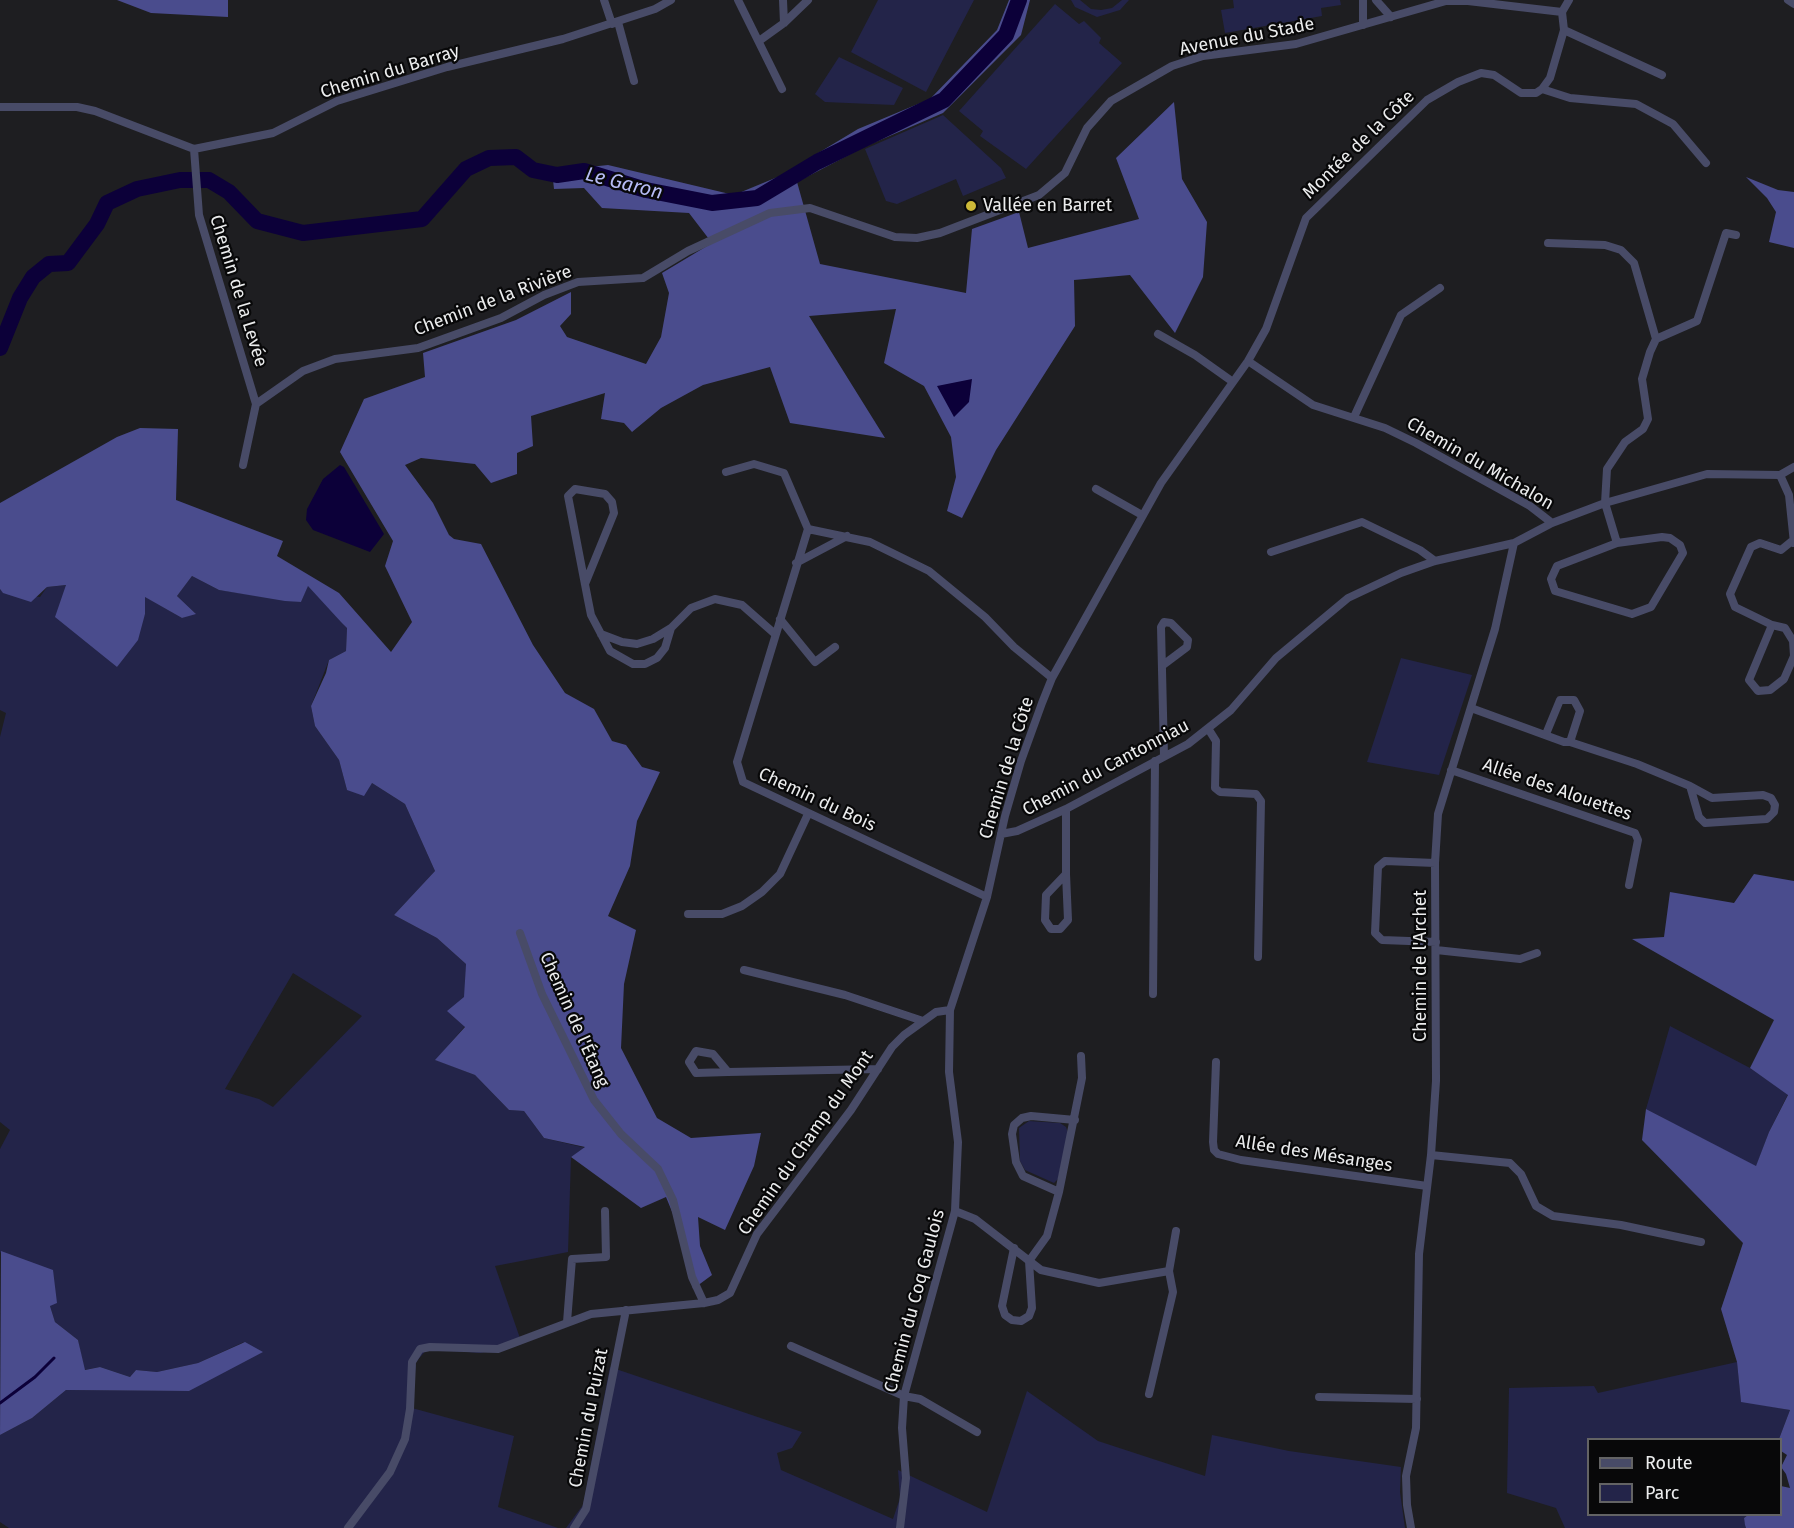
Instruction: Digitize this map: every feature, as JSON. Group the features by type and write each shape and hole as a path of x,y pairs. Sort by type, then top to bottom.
{"street":[{"path":"604,0 615,23 634,81"},
{"name":"Chemin du Barray","path":"194,150 266,135 337,101 447,67 563,39 655,9 671,0"},
{"path":"738,0 783,89"},
{"path":"783,0 784,23"},
{"path":"759,41 784,23 808,0"},
{"path":"1363,0 1363,25"},
{"path":"1376,0 1391,17"},
{"path":"1569,0 1562,12 1564,30 1550,78 1542,89 1570,98 1636,104 1673,123 1706,163"},
{"path":"1788,0 1794,4"},
{"name":"Avenue du Stade","path":"810,208 896,237 917,238 940,233 1039,195 1065,173 1099,112 1138,84 1172,66 1203,56 1296,44 1446,1 1468,1 1562,12"},
{"path":"1564,30 1662,75"},
{"name":"Montée de la Côte","path":"1248,361 1270,320 1306,218 1419,107 1458,82 1482,73 1494,75 1521,93 1536,93 1542,89"},
{"path":"0,107 77,107 95,111 194,150"},
{"name":"Chemin de la Levée","path":"194,150 199,215 256,404"},
{"name":"Chemin de la Rivière","path":"256,404 303,371 335,359 418,348 501,318 544,295 578,282 643,278 731,229 770,213 810,208"},
{"path":"1656,339 1697,321 1726,233 1736,235"},
{"path":"1548,243 1605,245 1621,250 1634,264 1656,339 1642,379 1648,419 1643,429 1625,442 1607,470 1605,503 1617,543"},
{"path":"1354,417 1401,315 1440,288"},
{"path":"1158,334 1195,355 1233,382"},
{"name":"Chemin de la Côte","path":"950,1010 987,897 1021,761 1052,678 1173,463 1248,361"},
{"name":"Chemin du Michalon","path":"1248,361 1313,405 1385,428 1470,471 1530,506 1552,523 1605,503 1707,474 1780,475"},
{"path":"243,465 256,404"},
{"path":"726,472 754,464 784,473 808,529 870,542 929,572 985,617 1014,647 1052,678"},
{"path":"1772,625 1749,680 1758,690 1770,690 1784,679 1794,656 1793,641 1785,628 1772,625 1736,607 1730,594 1751,547 1760,543 1781,550 1793,542 1789,495 1780,475 1794,467"},
{"path":"585,584 614,513 612,502 605,494 575,489 568,496 585,584 591,615 610,651 620,659 633,664 645,664 657,658 665,648 672,628"},
{"path":"1096,489 1142,515"},
{"path":"1271,552 1362,522 1420,550 1435,561"},
{"name":"Chemin du Cantonniau","path":"1001,834 1017,831 1066,809 1209,730 1231,710 1276,658 1348,598 1401,573 1435,561 1514,543 1552,523"},
{"name":"Chemin du Bois","path":"808,529 737,762 743,782 987,897"},
{"path":"796,563 847,536"},
{"path":"1662,537 1671,538 1680,545 1683,553 1651,607 1632,614 1555,591 1551,579 1557,566 1617,543 1662,537"},
{"name":"Chemin de l'Archet","path":"1411,1528 1406,1489 1416,1428 1419,1254 1431,1155 1436,1081 1435,863 1438,814 1495,628 1514,543"},
{"path":"601,634 622,642 637,644 653,639 672,628 690,608 715,599 742,605 775,634"},
{"path":"780,619 815,662 835,647"},
{"path":"1163,665 1187,647 1188,640 1171,623 1164,622 1161,627 1164,756"},
{"path":"1546,734 1560,700 1574,700 1580,711 1570,742"},
{"path":"1471,708 1564,742 1637,764 1690,786 1712,798 1763,795 1771,798 1775,805 1774,812 1767,819 1705,823 1699,817 1690,786"},
{"path":"1209,730 1216,741 1215,788 1220,792 1256,794 1261,801 1258,957"},
{"path":"1153,994 1155,760"},
{"name":"Allée des Alouettes","path":"1451,770 1635,833 1638,840 1629,885"},
{"path":"1066,809 1068,920 1060,929 1052,929 1045,920 1046,895 1066,874"},
{"path":"688,914 722,914 741,906 762,892 780,874 808,814"},
{"path":"1435,863 1385,861 1378,867 1375,933 1382,940 1520,959 1537,953"},
{"name":"Chemin de l'Étang","path":"520,933 542,994 594,1100 621,1134 658,1169 673,1200 692,1277 704,1303"},
{"path":"744,970 845,995 923,1021"},
{"name":"Chemin du Champ du Mont","path":"348,1528 390,1472 405,1440 410,1409 412,1362 420,1349 429,1347 498,1349 591,1314 704,1303 718,1300 730,1293 757,1234 851,1110 892,1047 936,1012 950,1010"},
{"name":"Chemin du Coq Gaulois","path":"900,1528 906,1478 902,1428 904,1396 955,1211 958,1142 949,1072 950,1010"},
{"path":"728,1072 713,1054 696,1051 689,1062 696,1073 878,1069"},
{"path":"1014,1248 1002,1306 1005,1315 1012,1320 1021,1321 1029,1316 1032,1308 1029,1261 1047,1236 1059,1192 1082,1078 1081,1056"},
{"name":"Allée des Mésanges","path":"1216,1062 1213,1142 1214,1150 1218,1154 1261,1163 1426,1186"},
{"path":"1059,1192 1023,1176 1016,1162 1012,1134 1014,1125 1022,1118 1031,1116 1075,1120"},
{"path":"1431,1155 1510,1163 1521,1174 1536,1206 1547,1214 1621,1225 1701,1242"},
{"path":"567,1322 572,1259 606,1257 604,1211"},
{"path":"955,1211 975,1219 1041,1270 1099,1283 1169,1271"},
{"path":"1149,1394 1173,1292 1169,1271 1176,1231"},
{"name":"Chemin du Puizat","path":"574,1528 586,1509 627,1310"},
{"path":"791,1347 904,1396 920,1399 977,1432"},
{"path":"1319,1397 1417,1399"}],"green space":[{"path":"878,0 974,0 926,92 851,52"},
{"path":"1071,0 1080,0 1091,9 1101,10 1112,8 1122,0 1129,0 1120,10 1097,17 1075,7"},
{"path":"1233,0 1340,0 1341,5 1321,8 1322,16 1225,33 1221,10 1234,8"},
{"path":"1055,4 1079,24 1084,21 1101,38 1099,43 1122,63 1026,169 980,136 983,131 959,111"},
{"path":"839,57 903,88 894,105 825,102 815,94"},
{"path":"943,115 1001,168 1006,178 963,196 956,179 897,204 886,201 865,149"},
{"path":"192,576 219,590 301,602 308,585 347,628 346,651 329,660 311,706 315,726 339,760 347,790 372,783 405,804 435,871 394,915 437,938 466,964 465,1026 436,1060 475,1075 509,1110 524,1111 544,1138 586,1148 571,1157 568,1252 495,1266 522,1344 480,1353 427,1349 416,1362 412,1408 514,1436 498,1507 558,1528 9,1528 0,1522 0,1435 32,1418 66,1390 189,1391 244,1342 198,1363 157,1372 136,1370 130,1377 100,1367 84,1370 78,1340 55,1322 50,1306 0,1252 0,1149 10,1130 0,1122 0,737 6,713 0,710 0,589 4,593 40,597 47,587 67,585 101,652 117,667 145,614 144,596 182,618 195,613 177,596","holes":["293,973 362,1016 273,1107 259,1099 225,1089"]},
{"path":"1401,658 1472,675 1439,775 1367,762"},
{"path":"1670,1026 1750,1068 1788,1094 1769,1132 1756,1167 1646,1109"},
{"path":"1029,1121 1060,1123 1066,1127 1068,1133 1058,1179 1054,1183 1025,1170 1020,1161 1019,1128"},
{"path":"1737,1362 1741,1401 1790,1410 1779,1438 1587,1438 1587,1516 1747,1516 1744,1518 1746,1528 1565,1528 1556,1508 1507,1493 1509,1388 1594,1386 1598,1393"},
{"path":"610,1367 802,1432 792,1448 777,1453 781,1470 893,1519 900,1498 898,1470 987,1512 1027,1391 1098,1441 1205,1476 1212,1435 1289,1451 1401,1467 1400,1492 1405,1528 566,1528 583,1505"}],"shaded area":[{"path":"117,0 228,0 228,17 151,13"},
{"path":"1009,0 1030,0 1021,35 943,113 864,147 797,182 820,264 966,293 972,229 1019,212 1028,248 1139,219 1116,158 1174,102 1182,179 1207,222 1203,277 1175,333 1130,275 1074,280 1075,326 996,450 962,518 947,511 956,477 951,437 924,386 884,363 896,309 809,316 885,438 790,423 770,367 703,385 661,408 632,432 624,423 601,419 605,393 531,416 533,446 517,453 517,474 491,483 475,464 421,458 405,465 433,503 449,535 454,539 481,544 533,645 565,693 594,709 612,741 626,745 642,767 660,772 637,821 630,866 608,916 636,930 624,984 621,1048 657,1118 691,1138 761,1133 754,1166 725,1230 698,1217 700,1246 712,1275 693,1289 680,1231 666,1197 641,1208 571,1157 585,1147 544,1138 524,1111 509,1110 475,1075 435,1060 465,1027 447,1011 464,997 466,964 437,938 394,915 435,871 405,804 372,783 364,796 347,790 339,760 315,726 311,706 326,673 329,660 346,651 347,628 308,586 301,602 285,601 219,590 192,576 177,596 196,614 182,618 145,597 145,614 138,640 117,667 55,617 66,585 47,587 31,602 3,593 0,589 0,503 117,437 140,428 178,429 176,500 283,541 277,556 339,593 391,652 412,622 385,566 393,541 340,452 364,399 425,377 423,353 516,320 571,292 571,314 560,326 567,337 646,364 661,337 669,293 662,273 712,243 689,213 602,208 584,188 554,189 552,171 608,165 734,195 780,176 858,129 930,99 997,30"},
{"path":"1746,177 1778,190 1794,192 1794,248 1769,242 1776,212 1767,198"},
{"path":"972,379 969,402 954,417 937,386"},
{"path":"340,465 344,467 384,534 370,552 313,530 306,520 307,509 323,479"},
{"path":"1754,874 1794,881 1794,1528 1746,1528 1745,1525 1744,1518 1747,1516 1782,1516 1782,1486 1790,1488 1782,1468 1787,1455 1782,1452 1782,1438 1779,1438 1790,1410 1741,1402 1737,1362 1721,1309 1743,1243 1642,1140 1646,1109 1756,1166 1769,1132 1788,1095 1750,1068 1774,1020 1632,939 1664,937 1670,892 1734,903"},
{"path":"1,1251 53,1270 57,1303 50,1306 55,1322 78,1340 85,1370 100,1367 130,1377 136,1370 157,1372 198,1363 245,1342 263,1352 189,1391 66,1390 32,1418 0,1435"}],"waterway":[{"name":"Le Garon","path":"0,348 20,298 33,277 49,264 68,263 97,224 107,203 137,189 180,180 209,180 229,192 257,221 303,233 422,219 466,169 489,158 516,157 533,170 557,175 584,171 646,190 712,203 757,198 817,162 944,100 1006,35 1019,0"},
{"path":"0,1403 35,1377 54,1358"}],"place":[{"name":"Vallée en Barret","path":"971,206"}]}
